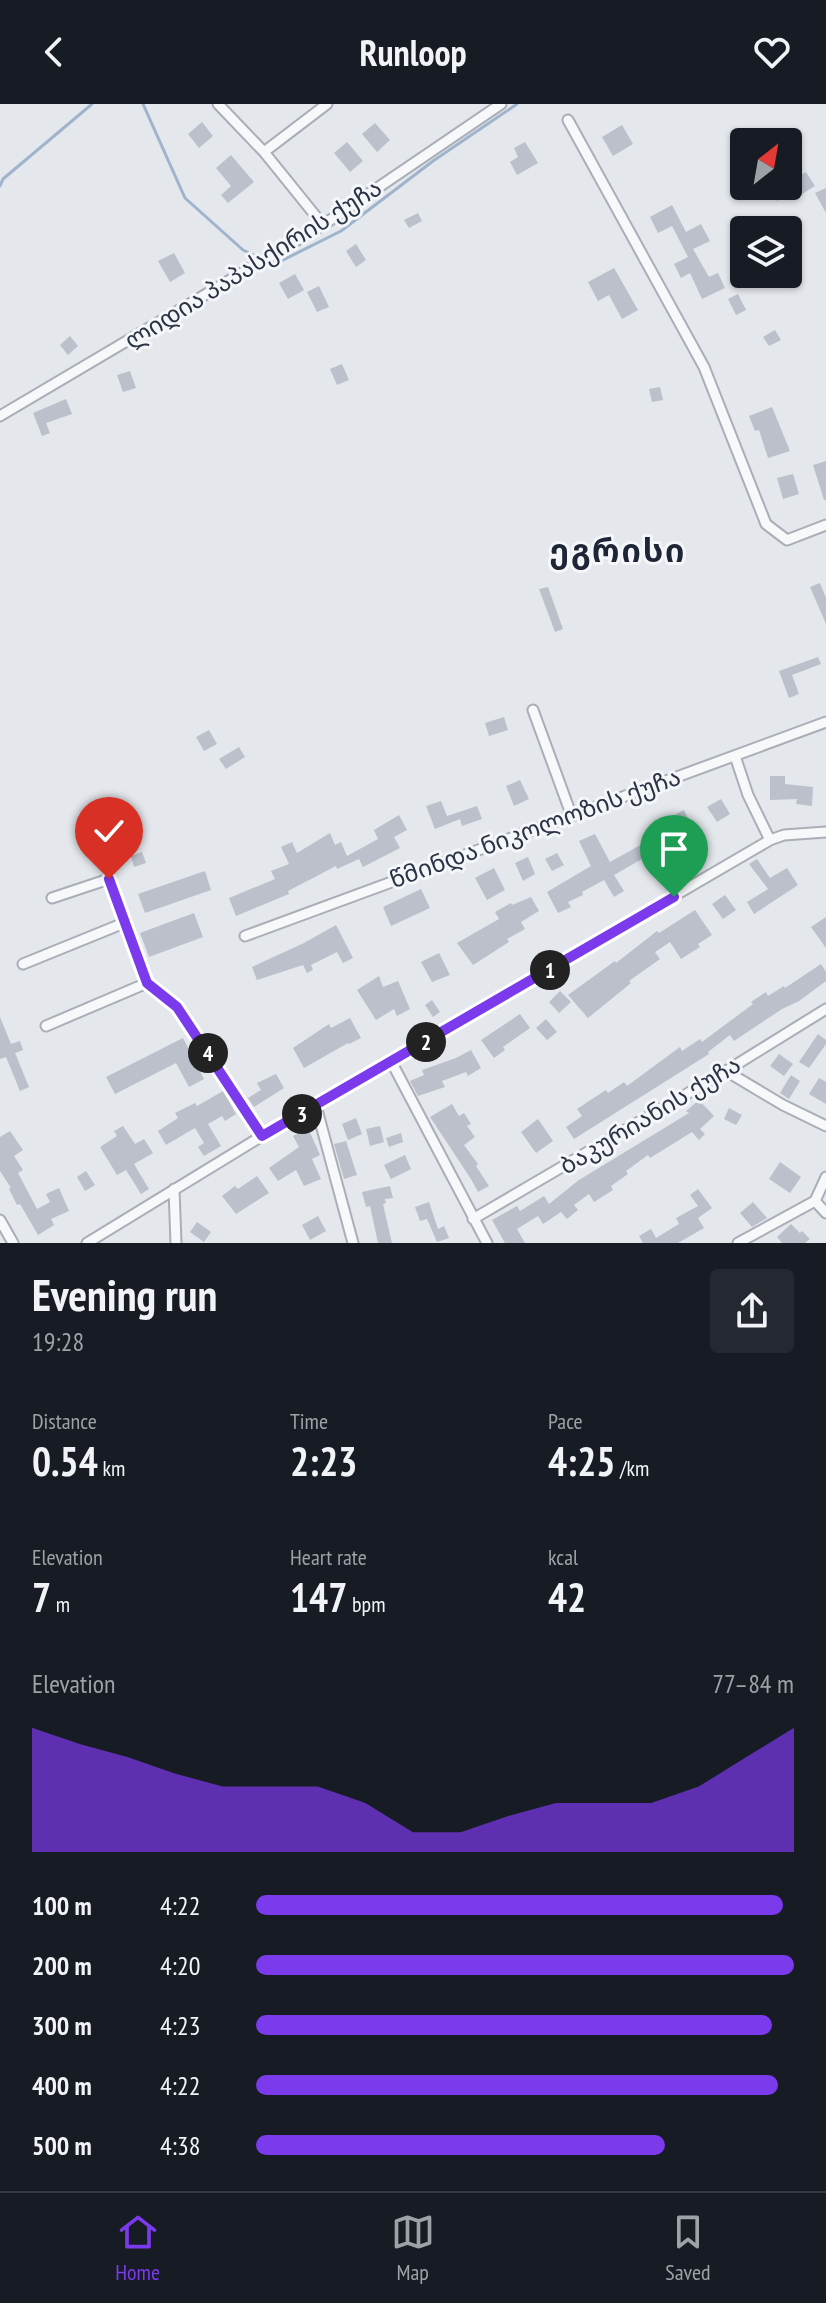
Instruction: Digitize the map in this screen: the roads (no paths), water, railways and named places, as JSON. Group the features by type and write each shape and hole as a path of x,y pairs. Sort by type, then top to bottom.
{"street":[{"path":"218,104 264,152 323,225"},
{"path":"264,152 327,104"},
{"name":"ლიდია პაპასქირის ქუჩა","path":"0,416 323,225 501,104"},
{"path":"568,120 704,367 766,524 787,540 826,525"},
{"path":"533,710 571,814"},
{"name":"წმინდა ნიკოლოზის ქუჩა","path":"245,936 826,722"},
{"path":"735,756 748,795 770,840"},
{"path":"87,1243 262,1136 770,840 784,835 826,832"},
{"path":"52,898 109,879 147,983 177,1007 262,1136"},
{"path":"23,964 124,923"},
{"path":"46,1026 147,983"},
{"name":"ბაკურიანის ქუჩა","path":"473,1219 826,1009"},
{"path":"392,1063 487,1243"},
{"path":"726,1071 826,1126"},
{"path":"316,1106 353,1243"},
{"path":"738,1243 815,1201 826,1177"},
{"path":"174,1189 176,1243"},
{"path":"815,1201 826,1213"},
{"path":"0,1220 13,1243"}],"waterway":[{"path":"0,186 3,179 92,104"},
{"path":"143,104 185,198 243,250 260,258"},
{"path":"266,262 273,265 341,231 433,161 517,104"}],"district":[{"name":"ეგრისი","path":"618,550"}]}
